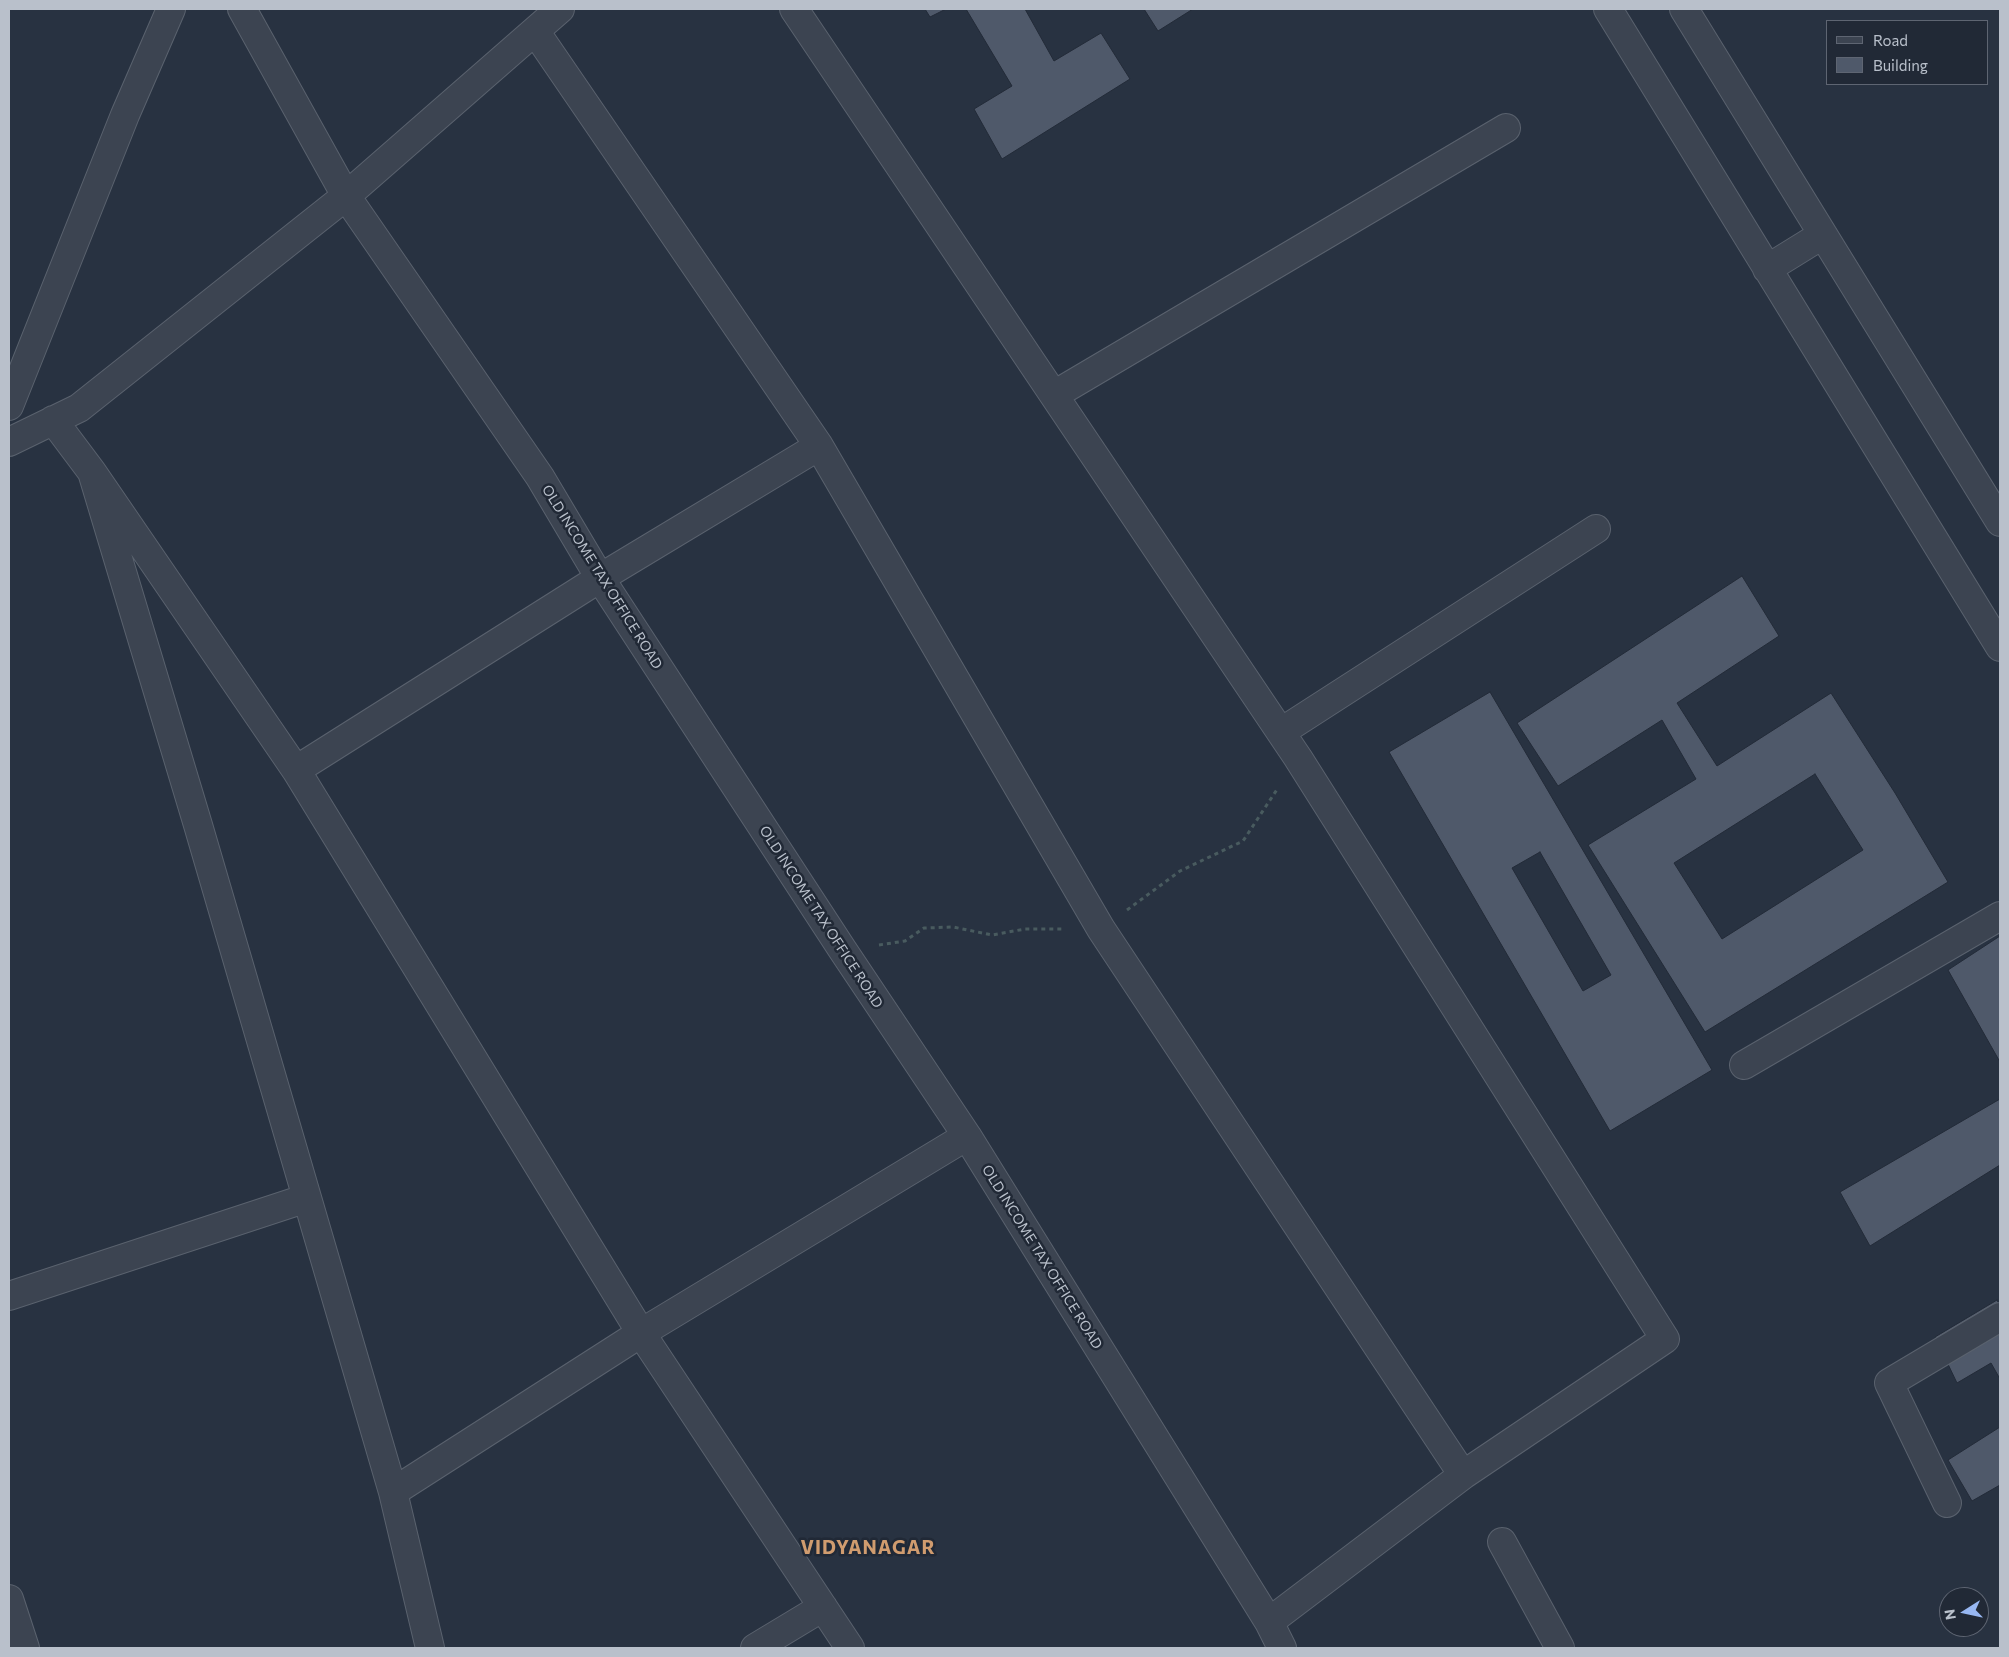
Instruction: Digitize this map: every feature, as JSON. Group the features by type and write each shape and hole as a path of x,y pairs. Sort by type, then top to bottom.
{"street":[{"path":"9,406 125,115 171,9"},
{"name":"OLD INCOME TAX OFFICE ROAD","path":"242,9 346,196 540,477 600,578 966,1136 1269,1622 1282,1648"},
{"path":"9,442 79,408 346,196 560,9"},
{"path":"794,9 1281,732 1665,1339 1463,1475 1269,1622"},
{"path":"1608,9 2000,647"},
{"path":"1684,9 2000,522"},
{"path":"535,31 819,446 1102,929 1463,1475"},
{"path":"1054,395 1506,128"},
{"path":"1767,268 1822,235"},
{"path":"53,420 92,472 296,770 642,1333 850,1648"},
{"path":"296,770 600,578 819,446"},
{"path":"92,472 393,1492 430,1648"},
{"path":"1281,732 1596,530"},
{"path":"1744,1065 2000,916"},
{"path":"393,1492 642,1333 966,1136"},
{"path":"9,1296 307,1198"},
{"path":"1947,1503 1890,1383 2000,1317"},
{"path":"1502,1542 1560,1648"},
{"path":"9,1599 25,1648"},
{"path":"755,1648 823,1607"}],"building":[{"path":"925,9 946,9 930,17"},
{"path":"966,9 1025,9 1054,61 1101,33 1130,79 1002,159 974,109 1012,86"},
{"path":"1144,9 1193,9 1158,31"},
{"path":"1742,576 1779,636 1677,703 1717,766 1831,693 1895,793 1948,882 1705,1032 1588,845 1696,779 1662,720 1558,786 1517,723","holes":["1815,774 1863,850 1722,939 1674,863"]},
{"path":"1490,692 1712,1070 1610,1131 1389,752","holes":["1540,852 1611,975 1583,991 1512,868"]},
{"path":"2000,936 2000,1062 1948,970"},
{"path":"2000,1099 2000,1165 1870,1246 1840,1192"},
{"path":"1997,1300 2000,1306 2000,1379 1991,1363 1957,1383 1935,1337"},
{"path":"2000,1427 2000,1485 1972,1501 1948,1460"}],"district":[{"name":"VIDYANAGAR","path":"868,1548"}]}
